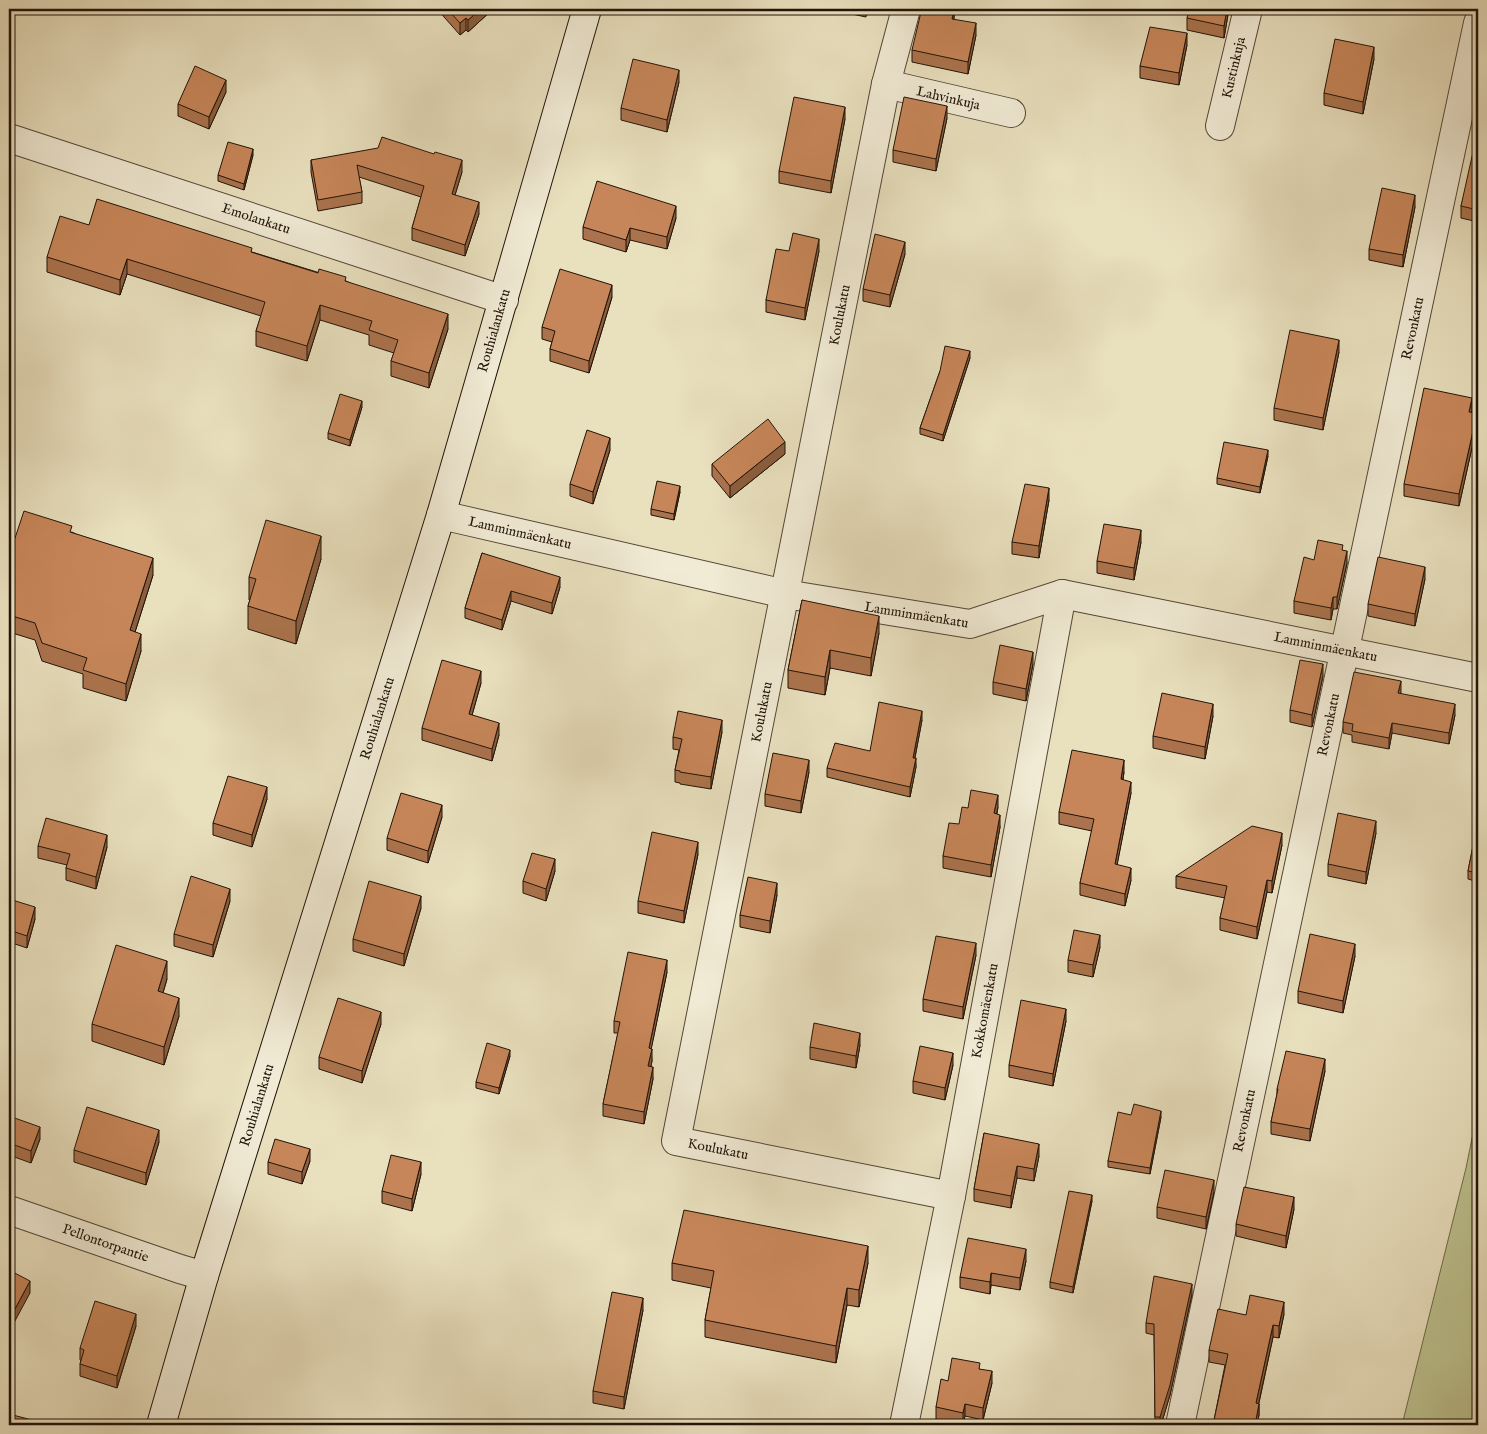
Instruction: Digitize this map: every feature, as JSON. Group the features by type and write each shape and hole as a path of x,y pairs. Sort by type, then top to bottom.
{"street":[{"name":"Rouhialankatu","path":"161,1425 204,1276 441,516 587,9"},
{"name":"Koulukatu","path":"906,9 886,84 676,1141 951,1196"},
{"name":"Kustinkuja","path":"1220,126 1248,9"},
{"name":"Revonkatu","path":"1180,1425 1478,23"},
{"name":"Lahvinkuja","path":"886,84 1011,113"},
{"name":"Emolankatu","path":"9,138 504,300"},
{"name":"Lamminmäenkatu","path":"441,516 785,594 970,624 1062,594 1478,678"},
{"name":"Kokkomäenkatu","path":"904,1425 951,1196 1062,594"},
{"name":"Pellontorpantie","path":"9,1210 204,1276"}],"green space":[{"path":"1478,1109 1478,1425 1402,1425 1466,1168"}],"building":[{"path":"447,9 481,9 468,20 466,18 460,23"},
{"path":"930,9 954,9 952,19 976,23 968,62 912,50 921,12 929,14"},
{"path":"1189,9 1227,9 1224,26 1187,18"},
{"path":"1150,27 1187,33 1179,73 1140,66"},
{"path":"1335,39 1374,47 1363,102 1324,93"},
{"path":"633,59 679,70 667,120 621,108"},
{"path":"195,66 226,80 209,117 178,104"},
{"path":"794,97 845,107 831,181 779,171"},
{"path":"904,97 947,106 936,159 893,150"},
{"path":"382,137 434,154 435,152 462,160 452,194 479,202 465,245 412,228 424,186 357,165 362,192 318,200 311,160 378,148"},
{"path":"228,142 253,149 244,184 218,175"},
{"path":"1475,143 1478,144 1478,210 1461,206"},
{"path":"597,181 676,206 667,237 630,228 626,240 583,227"},
{"path":"1382,188 1415,195 1403,255 1369,249"},
{"path":"97,199 252,248 251,252 318,273 319,269 346,277 345,281 448,314 429,373 391,361 398,340 369,330 372,321 320,305 307,346 256,331 265,302 127,259 120,280 47,257 60,216 89,225"},
{"path":"793,233 819,239 805,308 766,300 776,249 789,251"},
{"path":"875,234 905,242 890,295 863,289"},
{"path":"560,269 612,285 589,361 550,349 555,331 542,327"},
{"path":"1290,330 1339,340 1323,418 1274,408"},
{"path":"945,346 970,351 943,435 920,428 940,371"},
{"path":"1424,388 1472,398 1469,412 1477,413 1459,494 1404,484"},
{"path":"340,394 362,401 350,440 328,433"},
{"path":"768,419 785,442 730,486 712,464"},
{"path":"587,430 610,438 593,492 570,484"},
{"path":"1224,442 1268,450 1260,487 1217,478"},
{"path":"657,481 680,486 674,514 651,509"},
{"path":"1025,484 1049,488 1039,546 1012,542"},
{"path":"24,511 72,526 70,532 153,558 130,630 141,634 126,684 83,670 87,658 42,643 35,623 9,615 9,546 12,547"},
{"path":"266,520 321,536 296,621 248,606 256,579 249,577"},
{"path":"1104,524 1141,530 1134,568 1097,561"},
{"path":"1318,540 1343,545 1342,550 1347,551 1337,597 1333,597 1331,608 1294,601 1304,557 1314,560"},
{"path":"482,553 560,577 552,603 511,591 502,620 465,608"},
{"path":"1378,557 1425,567 1415,614 1368,604"},
{"path":"802,600 879,616 871,658 830,650 825,677 788,670"},
{"path":"1000,645 1033,652 1026,689 993,682"},
{"path":"442,660 481,671 469,714 499,723 492,749 422,728"},
{"path":"1300,660 1323,664 1312,715 1290,710"},
{"path":"1354,672 1401,681 1398,693 1455,704 1449,733 1392,723 1389,738 1352,731 1353,724 1343,722"},
{"path":"1162,693 1213,704 1205,747 1153,736"},
{"path":"879,702 922,711 913,758 916,758 910,787 827,768 835,743 870,751"},
{"path":"678,711 722,720 711,777 675,770 682,739 673,737"},
{"path":"1072,750 1124,760 1121,779 1131,782 1115,864 1131,868 1125,894 1080,883 1094,819 1059,812"},
{"path":"773,753 809,760 801,801 765,794"},
{"path":"228,776 267,787 252,835 213,823"},
{"path":"971,790 998,795 994,813 1000,815 991,865 943,856 949,823 959,824 962,807 968,808"},
{"path":"401,793 442,805 428,851 387,838"},
{"path":"1338,813 1376,821 1366,872 1328,864"},
{"path":"46,818 107,835 96,877 66,868 70,854 38,846"},
{"path":"1478,821 1478,873 1468,871"},
{"path":"1252,826 1282,833 1272,881 1267,880 1257,927 1220,918 1227,886 1176,876"},
{"path":"652,832 698,842 684,911 638,901"},
{"path":"532,853 555,859 546,889 523,881"},
{"path":"191,876 230,889 213,945 174,934"},
{"path":"748,877 777,883 770,921 740,915"},
{"path":"369,881 421,896 404,954 353,939"},
{"path":"9,899 35,907 27,936 9,930"},
{"path":"1074,930 1100,935 1093,965 1068,960"},
{"path":"1310,934 1355,944 1343,1001 1298,991"},
{"path":"936,936 976,943 963,1007 923,999"},
{"path":"116,945 167,961 158,991 179,998 164,1047 92,1024"},
{"path":"628,952 667,960 649,1048 652,1049 648,1066 653,1067 644,1112 603,1104 620,1022 614,1021"},
{"path":"338,998 381,1012 362,1071 319,1057"},
{"path":"1021,1000 1066,1009 1053,1074 1009,1065"},
{"path":"814,1023 860,1033 856,1056 810,1047"},
{"path":"487,1043 510,1050 499,1088 476,1082"},
{"path":"920,1046 953,1053 945,1088 913,1081"},
{"path":"1286,1051 1325,1059 1310,1129 1271,1122"},
{"path":"1134,1104 1161,1111 1150,1168 1108,1161 1118,1112 1131,1115"},
{"path":"87,1107 159,1130 146,1173 74,1150"},
{"path":"9,1116 40,1127 31,1151 9,1143"},
{"path":"984,1133 1039,1144 1034,1169 1017,1166 1011,1196 974,1189"},
{"path":"275,1139 310,1149 302,1172 268,1162"},
{"path":"391,1155 421,1162 412,1199 382,1191"},
{"path":"1165,1170 1214,1180 1206,1217 1157,1207"},
{"path":"1244,1187 1294,1197 1286,1236 1236,1224"},
{"path":"1069,1191 1092,1195 1073,1287 1050,1282"},
{"path":"684,1210 868,1246 859,1290 847,1288 836,1346 705,1320 714,1271 672,1263"},
{"path":"968,1238 1026,1249 1020,1278 991,1273 990,1282 960,1277"},
{"path":"9,1270 30,1281 9,1320"},
{"path":"1154,1276 1192,1284 1170,1385 1160,1417 1155,1417 1154,1324 1146,1323"},
{"path":"612,1292 643,1298 624,1397 593,1391"},
{"path":"1250,1295 1284,1302 1279,1326 1273,1325 1256,1403 1259,1404 1255,1425 1213,1425 1228,1354 1209,1350 1218,1309 1246,1315"},
{"path":"95,1301 136,1314 117,1376 80,1364 84,1350 80,1348"},
{"path":"952,1358 980,1363 979,1369 992,1371 983,1408 965,1404 963,1413 936,1407 941,1379 948,1381"},
{"path":"9,1414 51,1425 9,1425"}]}
